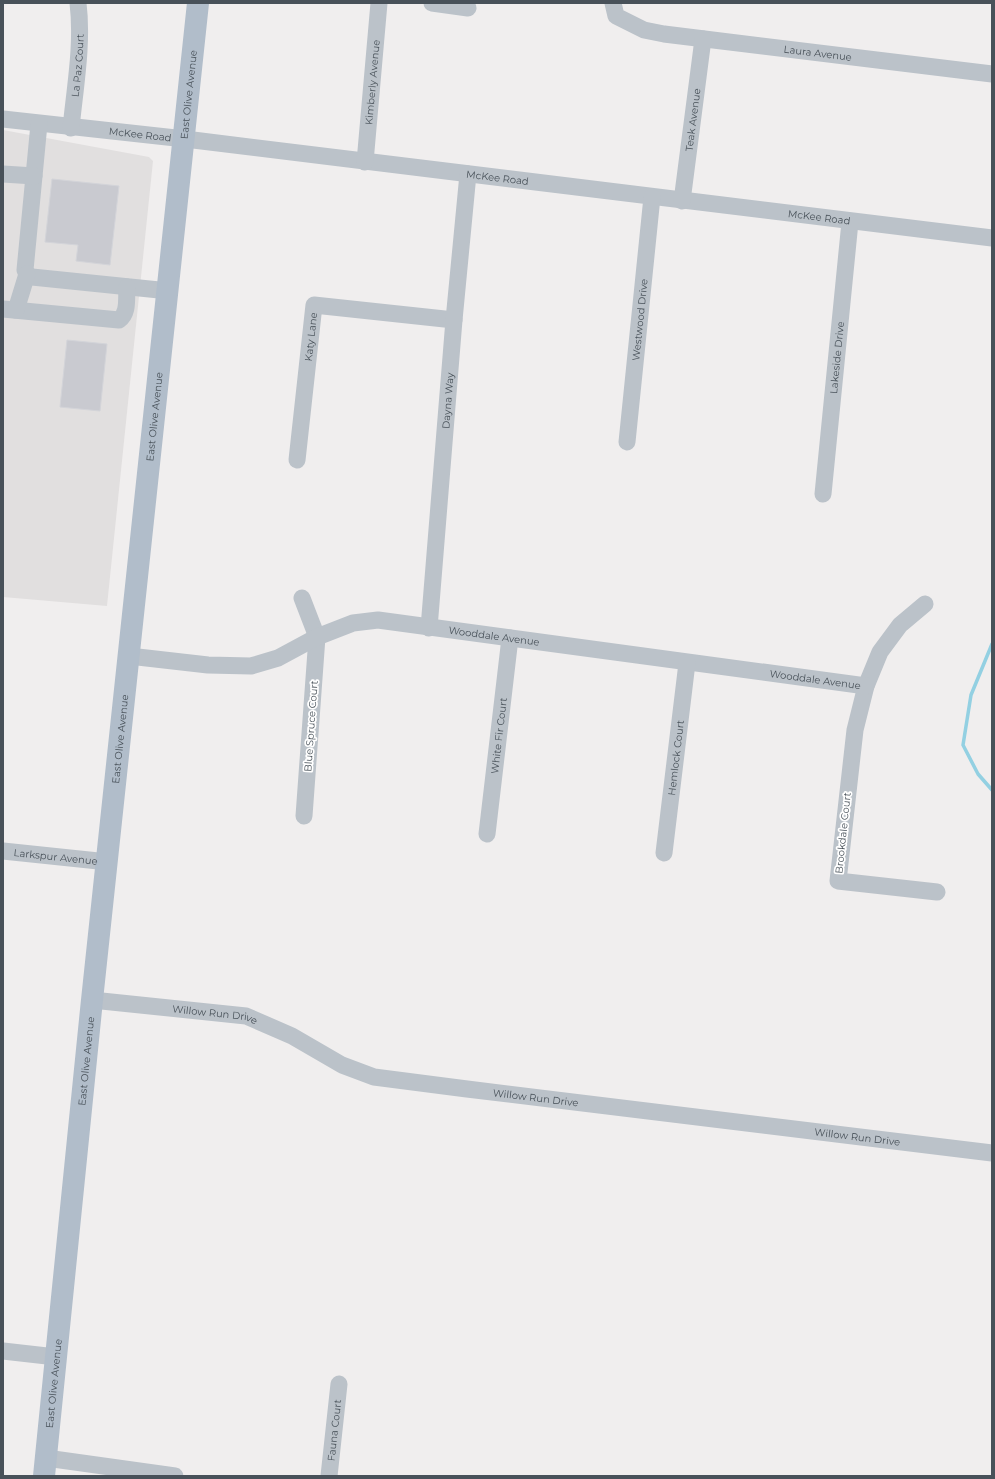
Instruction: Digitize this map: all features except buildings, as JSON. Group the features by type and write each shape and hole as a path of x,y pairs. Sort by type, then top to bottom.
{"main road":[{"name":"East Olive Avenue","path":"45,1467 92,1000 169,291 198,3"}],"street":[{"name":"La Paz Court","path":"71,128 78,63 78,3"},
{"name":"Kimberly Avenue","path":"365,162 379,3"},
{"path":"432,3 468,8"},
{"name":"Laura Avenue","path":"613,3 616,16 644,30 702,39 992,74"},
{"name":"Teak Avenue","path":"682,201 702,39"},
{"name":"McKee Road","path":"3,119 71,128 185,139 850,222 992,238"},
{"path":"39,124 25,270 27,274 32,277 169,291"},
{"path":"3,174 34,176"},
{"name":"Dayna Way","path":"429,628 454,320 468,174"},
{"name":"Westwood Drive","path":"627,442 652,197"},
{"name":"Lakeside Drive","path":"823,494 850,222"},
{"path":"27,274 9,310 119,320 124,316 126,310 127,287"},
{"name":"Katy Lane","path":"297,460 314,305 454,320"},
{"path":"302,598 318,637"},
{"path":"866,686 880,652 900,626 925,604"},
{"name":"Wooddale Avenue","path":"129,656 208,665 251,666 278,658 318,637 353,623 378,620 866,686"},
{"name":"Blue Spruce Court","path":"304,816 318,637"},
{"name":"White Fir Court","path":"487,834 510,638"},
{"name":"Hemlock Court","path":"664,853 687,663"},
{"name":"Brookdale Court","path":"866,686 855,730 838,881 937,892"},
{"name":"Larkspur Avenue","path":"3,850 108,862"},
{"name":"Willow Run Drive","path":"92,1000 246,1016 292,1036 342,1065 374,1077 467,1090 992,1153"},
{"path":"3,1351 56,1356"},
{"name":"Fauna Court","path":"329,1476 339,1384"},
{"path":"45,1467 175,1476"}],"shaded area":[{"path":"3,130 149,157 153,161 107,606 3,597"}],"waterway":[{"path":"992,644 971,695 963,745 978,774 992,790"}]}
